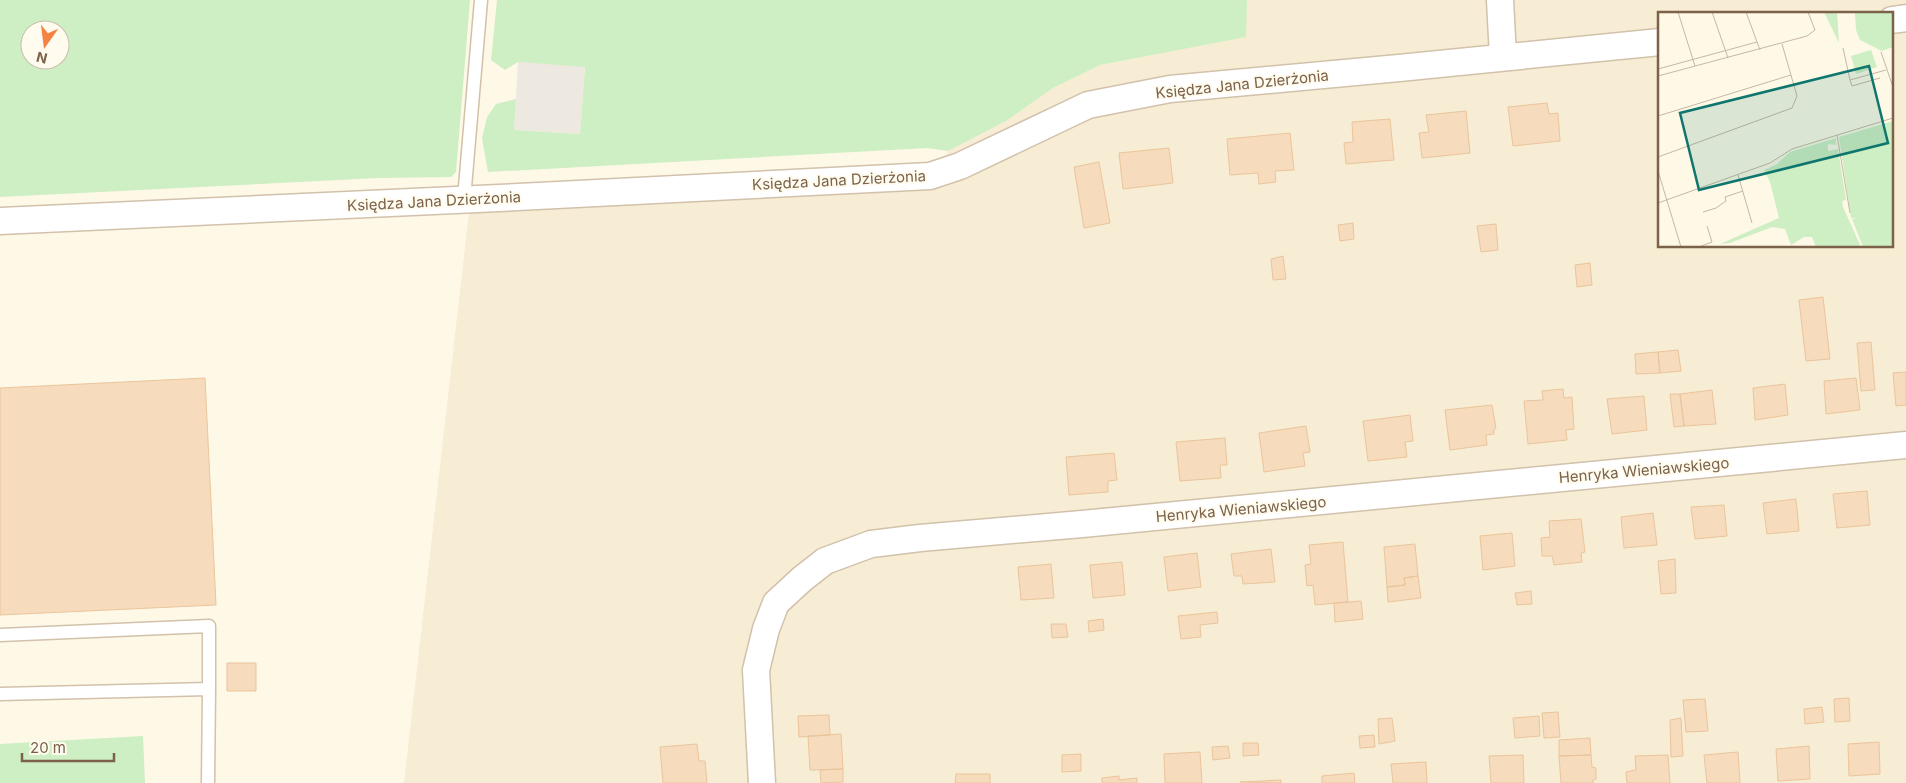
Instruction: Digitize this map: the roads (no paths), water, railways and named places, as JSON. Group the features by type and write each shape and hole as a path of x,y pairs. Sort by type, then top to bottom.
{"street":[{"path":"1500,0 1503,56"},
{"name":"Księdza Jana Dzierżonia","path":"0,221 930,176 960,166 1088,105 1170,90 1658,42"},
{"name":"Henryka Wieniawskiego","path":"762,783 756,670 766,629 776,603 802,579 825,562 871,544 1906,445"}],"lane":[{"path":"464,199 481,0"},
{"path":"0,635 209,626 208,783"},
{"path":"0,694 209,689"}]}
